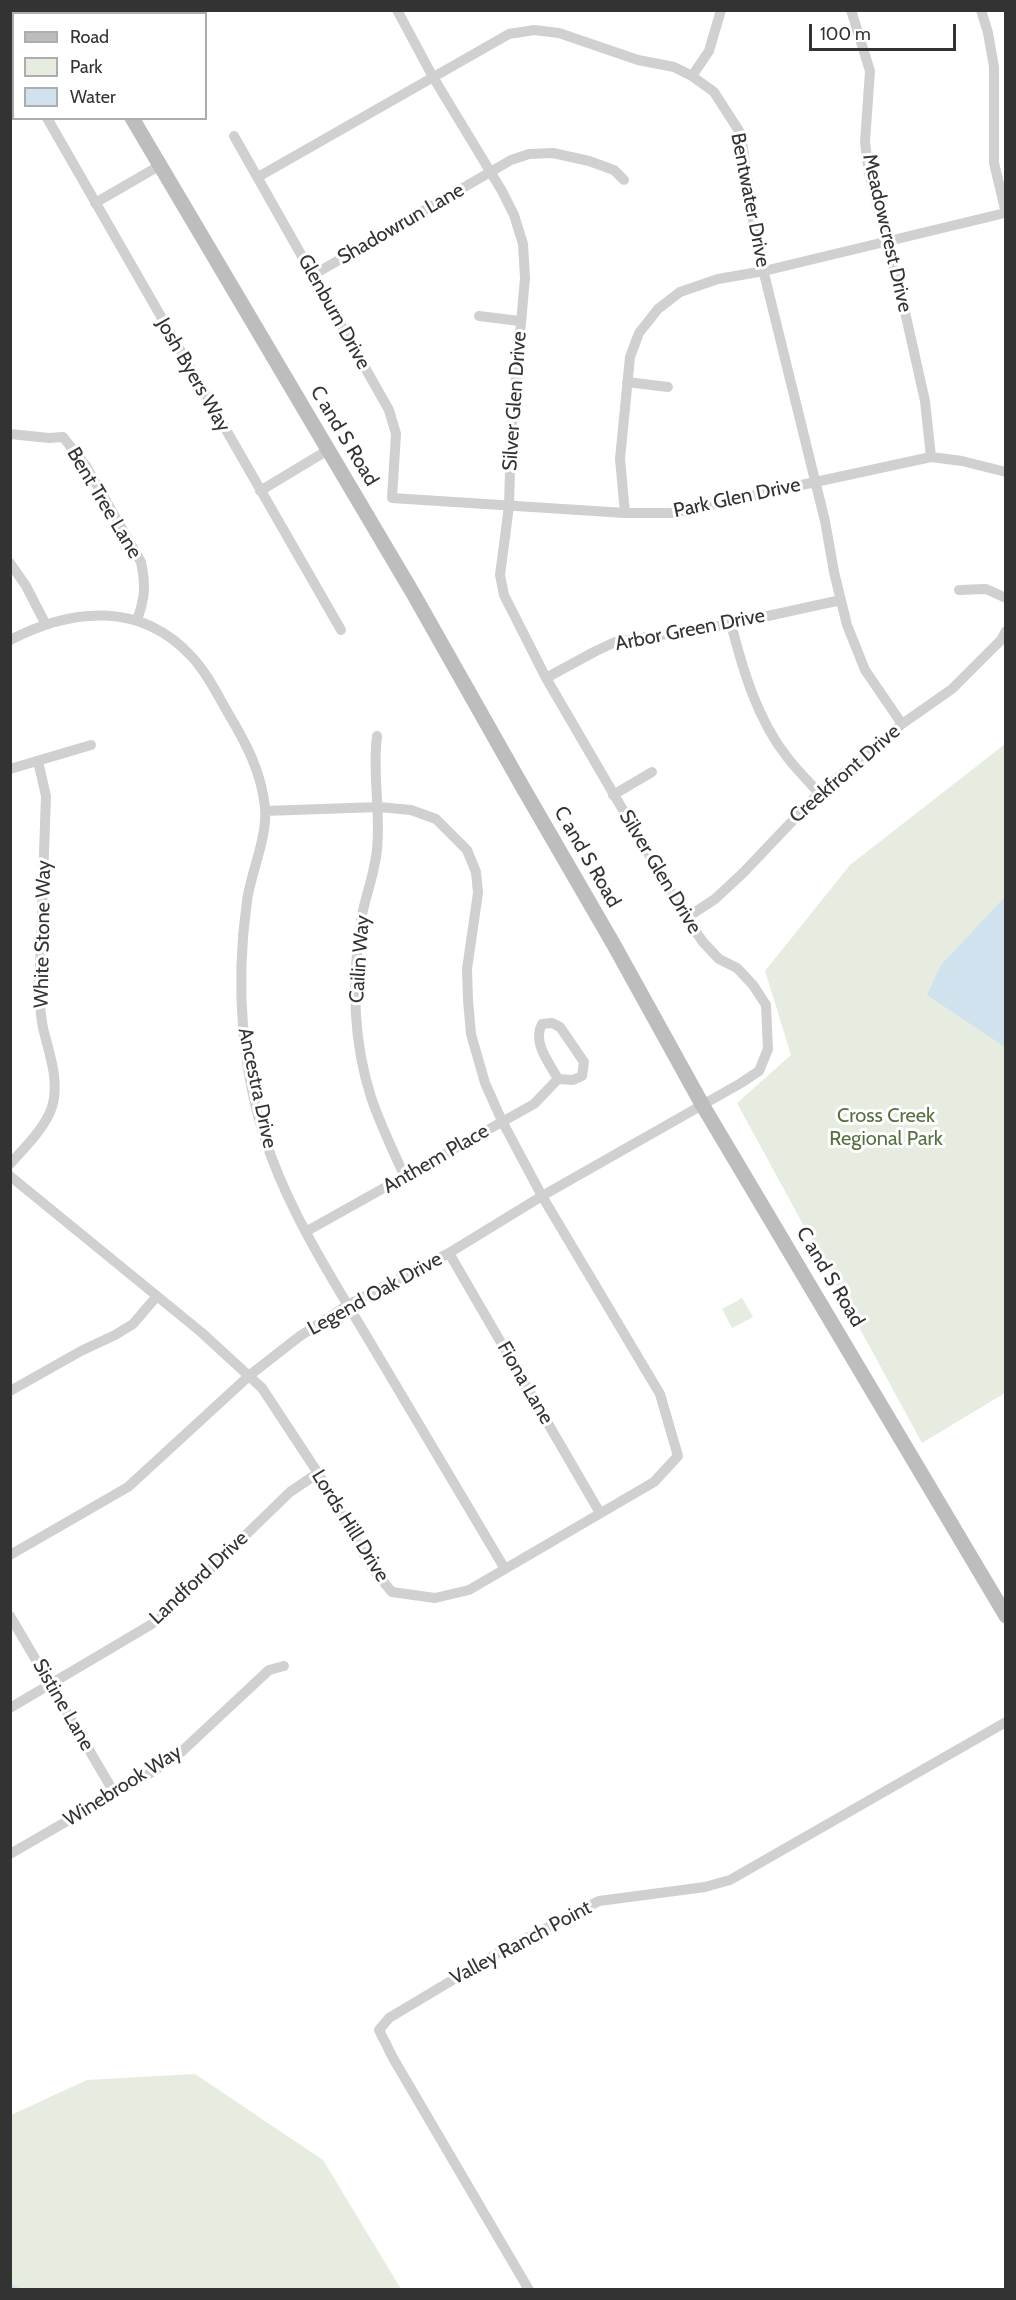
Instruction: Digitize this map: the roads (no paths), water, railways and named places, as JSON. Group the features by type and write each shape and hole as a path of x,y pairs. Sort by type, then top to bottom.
{"main road":[{"name":"C and S Road","path":"133,120 414,595 704,1106 1005,1616"}],"street":[{"name":"Silver Glen Drive","path":"397,10 433,77 514,215 523,244 525,278 511,435 509,506 500,575 504,595 546,678 686,918 718,958 737,968 753,985 766,1005 768,1049 759,1071 704,1106"},
{"path":"692,76 709,51 721,10"},
{"name":"Meadowcrest Drive","path":"851,10 870,71 865,142 869,173 888,240 925,401 931,457"},
{"path":"625,513 620,459 630,357 639,333 658,309 680,292 718,279 764,271 1005,213 994,163 994,67 981,10"},
{"name":"Bentwater Drive","path":"258,177 509,34 534,30 559,33 638,60 674,67 692,76 714,92 741,134 756,241 853,644 865,670 902,724"},
{"name":"Josh Byers Way","path":"48,120 341,630"},
{"name":"Glenburn Drive","path":"234,136 389,410 396,434 392,498"},
{"name":"Shadowrun Lane","path":"313,275 511,160 529,154 553,153 588,161 614,170 624,180"},
{"path":"95,203 159,166"},
{"path":"479,316 520,321"},
{"path":"627,382 668,387"},
{"name":"Bent Tree Lane","path":"10,434 63,437 86,466 141,562 145,579 144,601 136,621"},
{"path":"260,491 328,450"},
{"name":"Park Glen Drive","path":"392,498 625,513 672,513 931,457 962,461 1005,472"},
{"path":"10,563 26,586 45,623"},
{"path":"959,590 986,589 1005,598"},
{"name":"Arbor Green Drive","path":"546,678 615,642 731,624 841,600"},
{"name":"Ancestra Drive","path":"10,640 45,623 72,616 104,614 136,621 157,630 191,656 207,677 247,745 258,771 265,811 241,946 242,1022 254,1092 270,1155 307,1231 348,1305 505,1569"},
{"path":"731,624 744,675 768,726 786,756 819,792"},
{"name":"Creekfront Drive","path":"686,918 715,899 743,873 819,792 902,724 952,689 1001,640 1005,632"},
{"name":"Cailin Way","path":"377,736 374,758 379,807 377,851 361,920 357,959 356,1012 362,1060 371,1096 405,1177"},
{"path":"10,769 91,745"},
{"name":"White Stone Way","path":"10,1164 40,1129 52,1107 54,1086 51,1059 42,1025 39,995 46,796 38,761"},
{"name":"Silver Glen Drive","path":"614,795 652,772"},
{"path":"265,811 379,807 411,810 436,819 467,850 476,872 478,893 467,969 471,1034 485,1083 502,1121 542,1196"},
{"path":"552,1023 560,1027 584,1062 582,1076 573,1080 558,1078 539,1044 538,1031 542,1024 552,1023"},
{"name":"Anthem Place","path":"307,1231 534,1104 558,1078"},
{"name":"Legend Oak Drive","path":"10,1555 128,1487 250,1375 300,1336 348,1305 449,1253 542,1196 704,1106"},
{"name":"Lords Hill Drive","path":"13,1178 250,1375 279,1411 318,1473 371,1567 392,1592 412,1597 435,1598 470,1590 654,1482 678,1456 660,1394 542,1196"},
{"name":"Fiona Lane","path":"449,1253 600,1513"},
{"path":"10,1391 81,1350 133,1324 157,1296"},
{"name":"Landford Drive","path":"10,1708 52,1685 157,1620 290,1492 318,1473"},
{"name":"Sistine Lane","path":"10,1616 115,1794"},
{"name":"Winebrook Way","path":"10,1854 115,1794 179,1754 269,1670 284,1666"},
{"name":"Valley Ranch Point","path":"529,2289 393,2058 379,2030 389,2018 496,1954 599,1901 705,1887 730,1880 1005,1722"}],"water":[{"path":"1005,897 1005,1047 927,995 941,965"}],"waterway":[{"path":"10,2285 20,2290"}],"park label":[{"name":"Cross Creek Regional Park","path":"886,1128"}]}
